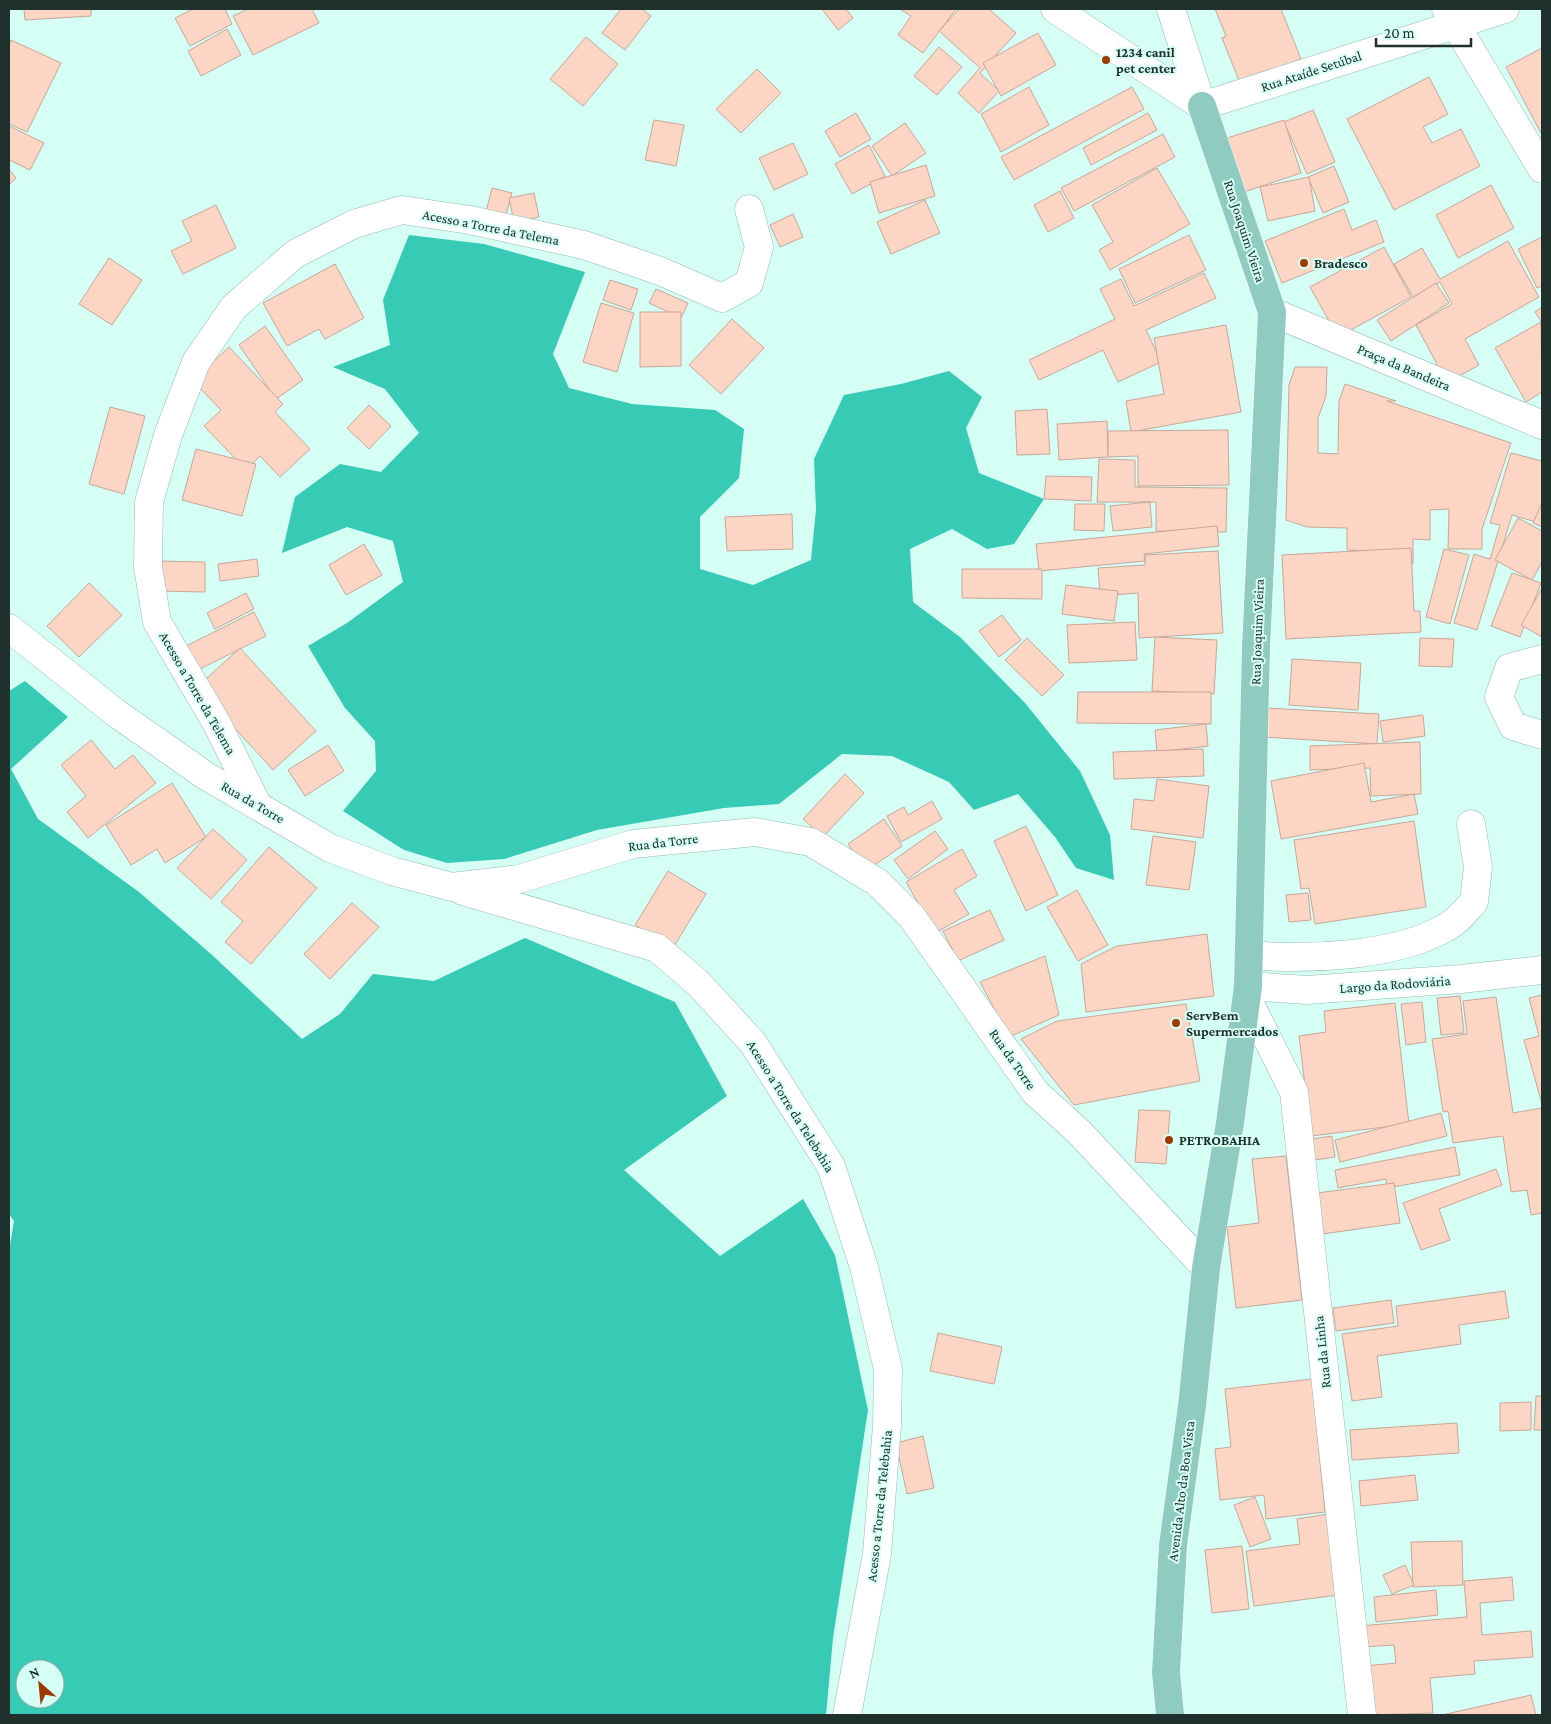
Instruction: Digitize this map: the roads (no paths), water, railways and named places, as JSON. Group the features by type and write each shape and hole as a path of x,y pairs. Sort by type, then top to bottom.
{"main road":[{"name":"Rua Joaquim Vieira","path":"1202,106 1272,312 1256,647 1248,992 1206,1268"},
{"name":"Avenida Alto da Boa Vista","path":"1170,1715 1166,1672 1173,1545 1192,1406 1206,1268"}],"street":[{"path":"1055,9 1202,106"},
{"name":"Rua Joaquim Vieira","path":"1171,9 1202,106"},
{"name":"Rua Ataíde Setúbal","path":"1202,106 1450,17 1505,9"},
{"path":"1450,17 1542,169"},
{"name":"Acesso a Torre da Telema","path":"257,804 218,724 157,622 148,567 149,502 168,435 196,362 234,307 295,254 354,224 402,210 470,220 584,245 660,271 722,298 749,283 759,247 749,209"},
{"name":"Praça da Bandeira","path":"1272,312 1540,421"},
{"name":"Rua da Torre","path":"9,628 116,713 206,776 330,848 392,871 452,887 519,879 633,844 755,832 812,842 877,882 912,916 1035,1092 1080,1133 1206,1268"},
{"path":"1542,659 1509,668 1499,697 1513,726 1542,735"},
{"path":"1249,955 1288,959 1353,954 1411,943 1447,928 1474,902 1478,867 1471,824"},
{"name":"Acesso a Torre da Telebahia","path":"452,887 657,948 698,983 753,1043 831,1166 864,1267 888,1369 887,1425 877,1554 847,1715"},
{"name":"Largo da Rodoviária","path":"1248,992 1307,990 1461,979 1542,970"},
{"name":"Rua da Linha","path":"1248,992 1294,1092 1362,1715"}],"place":[{"name":"1234 canil pet center","path":"1106,60"},
{"name":"Bradesco","path":"1304,263"},
{"name":"ServBem Supermercados","path":"1176,1023"},
{"name":"PETROBAHIA","path":"1169,1140"}]}
